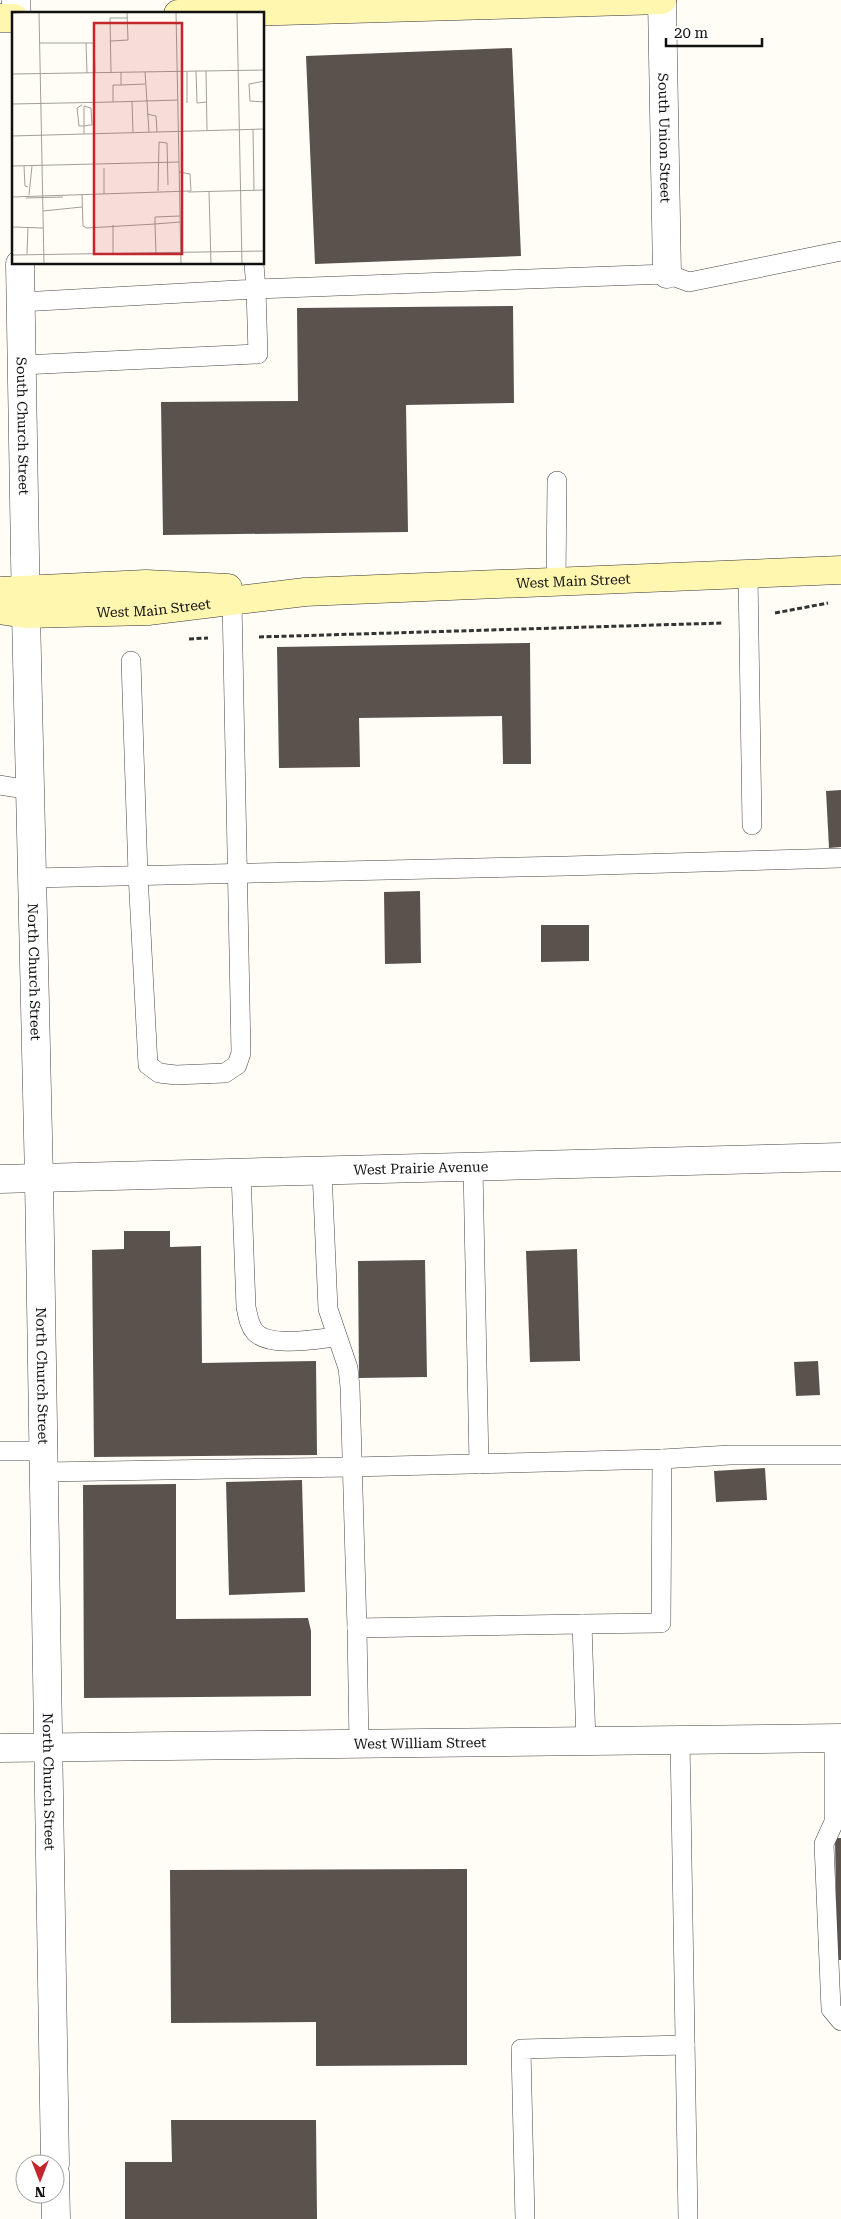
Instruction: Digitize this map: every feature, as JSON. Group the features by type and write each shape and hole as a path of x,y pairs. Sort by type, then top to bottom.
{"street":[{"path":"265,12 662,0"},
{"name":"South Union Street","path":"662,0 667,274"},
{"name":"South Church Street","path":"13,601 22,365 20,265"},
{"name":"West Main Street","path":"13,601 148,611 305,592 841,570"},
{"name":"West Main Street","path":"13,601 146,584 305,592"},
{"name":"North Church Street","path":"13,601 30,790 39,1179 55,2154"},
{"name":"West Prairie Avenue","path":"0,1179 841,1157"},
{"name":"West William Street","path":"0,1748 837,1738"},
{"path":"56,2204 56,2219"}],"lane":[{"path":"21,302 256,289 667,274 689,282 841,251"},
{"path":"22,365 258,354 254,265"},
{"path":"556,582 557,481"},
{"path":"748,574 752,825"},
{"path":"132,661 138,874 148,1065 159,1073 176,1075 225,1073 237,1065 241,1053 232,601"},
{"path":"0,785 30,790"},
{"path":"32,878 841,858"},
{"path":"473,1167 479,1464"},
{"path":"322,1171 328,1309 348,1368 359,1743"},
{"path":"240,1173 246,1307 249,1323 256,1334 267,1339 286,1341 336,1337"},
{"path":"0,1451 44,1462 352,1467 662,1459 730,1455 841,1455"},
{"path":"357,1628 661,1623 662,1459"},
{"path":"582,1624 586,1741"},
{"path":"837,1738 834,1822 824,1844 831,2009 841,2021"},
{"path":"680,1740 688,2219"},
{"path":"525,2219 521,2049 685,2046"}],"path":[{"path":"183,639 717,624 837,602"}],"building":[{"path":"512,48 521,256 315,264 306,56"},
{"path":"513,306 514,403 406,405 408,532 163,535 161,402 298,401 297,308"},
{"path":"530,643 531,764 503,764 502,716 359,718 360,767 279,768 277,647"},
{"path":"841,790 841,847 829,848 826,791"},
{"path":"420,891 421,963 385,964 384,892"},
{"path":"541,925 589,925 589,961 541,962"},
{"path":"124,1231 170,1231 170,1247 201,1246 202,1363 316,1361 317,1455 94,1457 92,1250 124,1249"},
{"path":"577,1249 580,1361 530,1362 526,1251"},
{"path":"425,1260 427,1377 359,1378 358,1261"},
{"path":"818,1361 820,1395 796,1396 794,1362"},
{"path":"765,1468 767,1500 716,1502 714,1471"},
{"path":"302,1480 305,1592 229,1595 226,1482"},
{"path":"176,1484 176,1619 308,1618 311,1631 311,1696 84,1698 83,1485"},
{"path":"835,1838 841,1838 841,1960 837,1960"},
{"path":"467,1869 467,2065 316,2066 316,2022 171,2023 170,1870"},
{"path":"171,2120 316,2120 317,2219 125,2219 125,2162 172,2162"}]}
